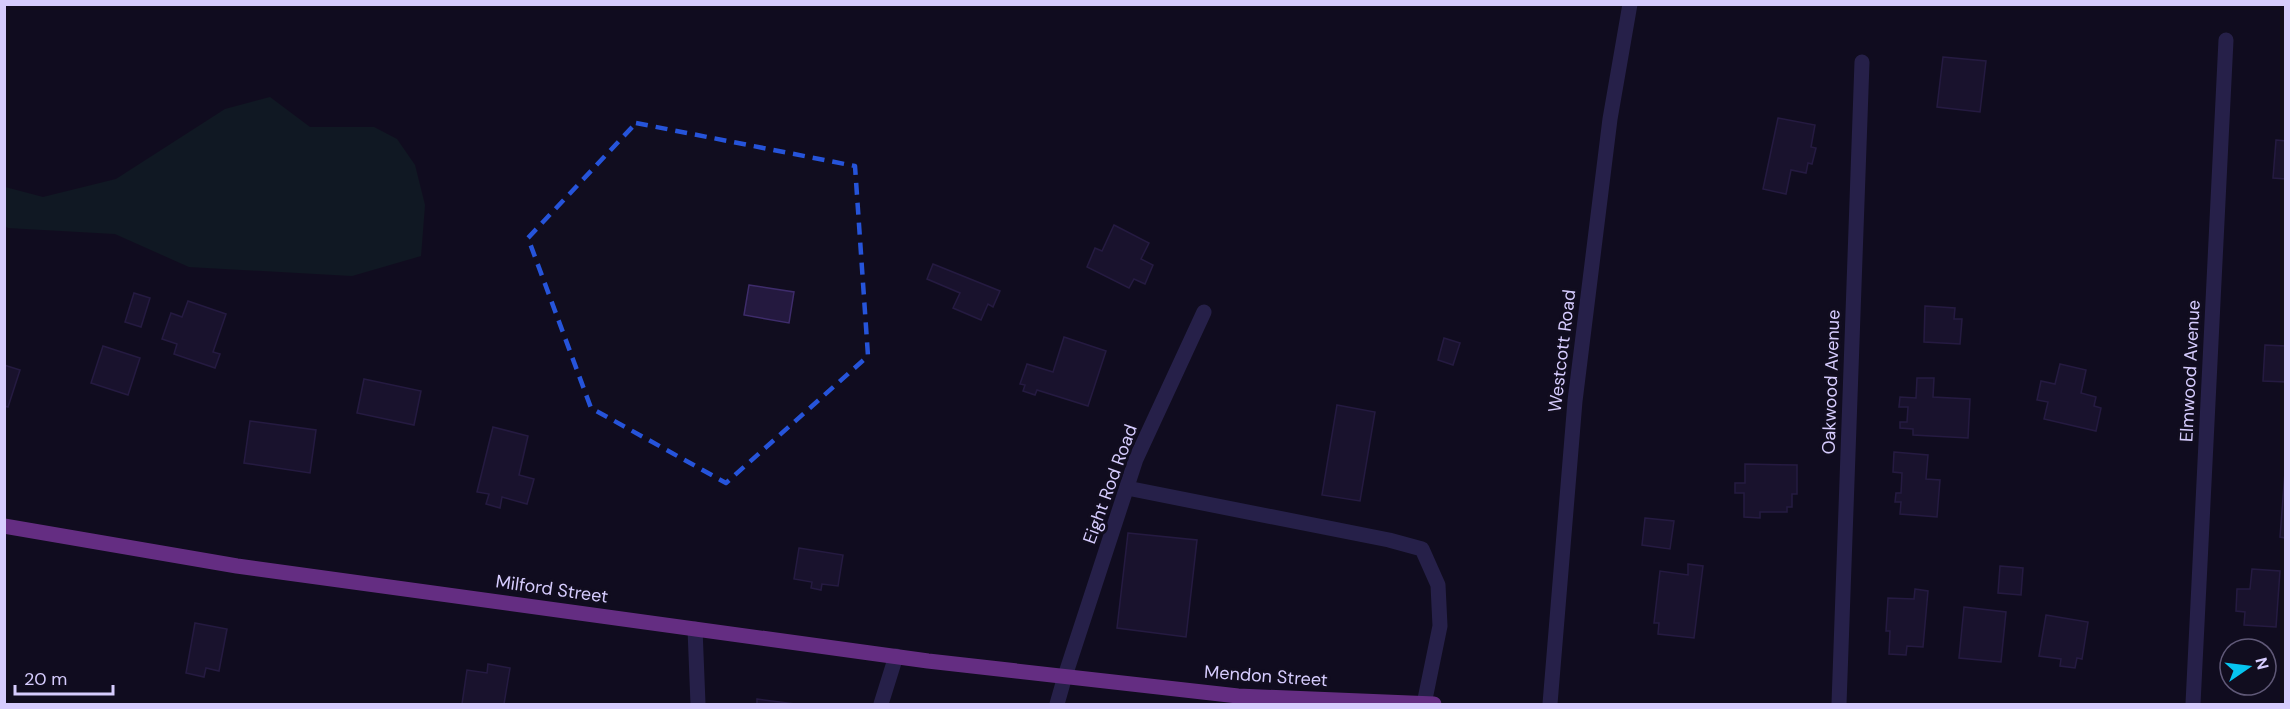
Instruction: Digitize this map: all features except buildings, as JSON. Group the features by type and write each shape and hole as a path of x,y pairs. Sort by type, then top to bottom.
{"main road":[{"name":"Milford Street","path":"4,526 237,566 396,586 896,657 1096,680"},
{"name":"Mendon Street","path":"1096,680 1238,696 1434,705"}],"street":[{"name":"Westcott Road","path":"1550,705 1575,401 1610,119 1630,4"},
{"name":"Elmwood Avenue","path":"2193,705 2226,40"},
{"name":"Oakwood Avenue","path":"1839,705 1862,62"},
{"name":"Eight Rod Road","path":"1058,705 1065,676 1136,459 1204,312"},
{"path":"1127,488 1422,549 1438,585 1440,626 1424,704"},
{"path":"695,629 698,705"},
{"path":"881,705 896,657"}],"highlighted area":[{"path":"636,123 855,166 868,356 726,483 591,408 528,238"}],"green space":[{"path":"270,97 310,127 374,127 397,139 415,165 425,205 421,256 352,276 189,267 115,234 5,226 5,187 43,197 116,179 225,109"}]}
